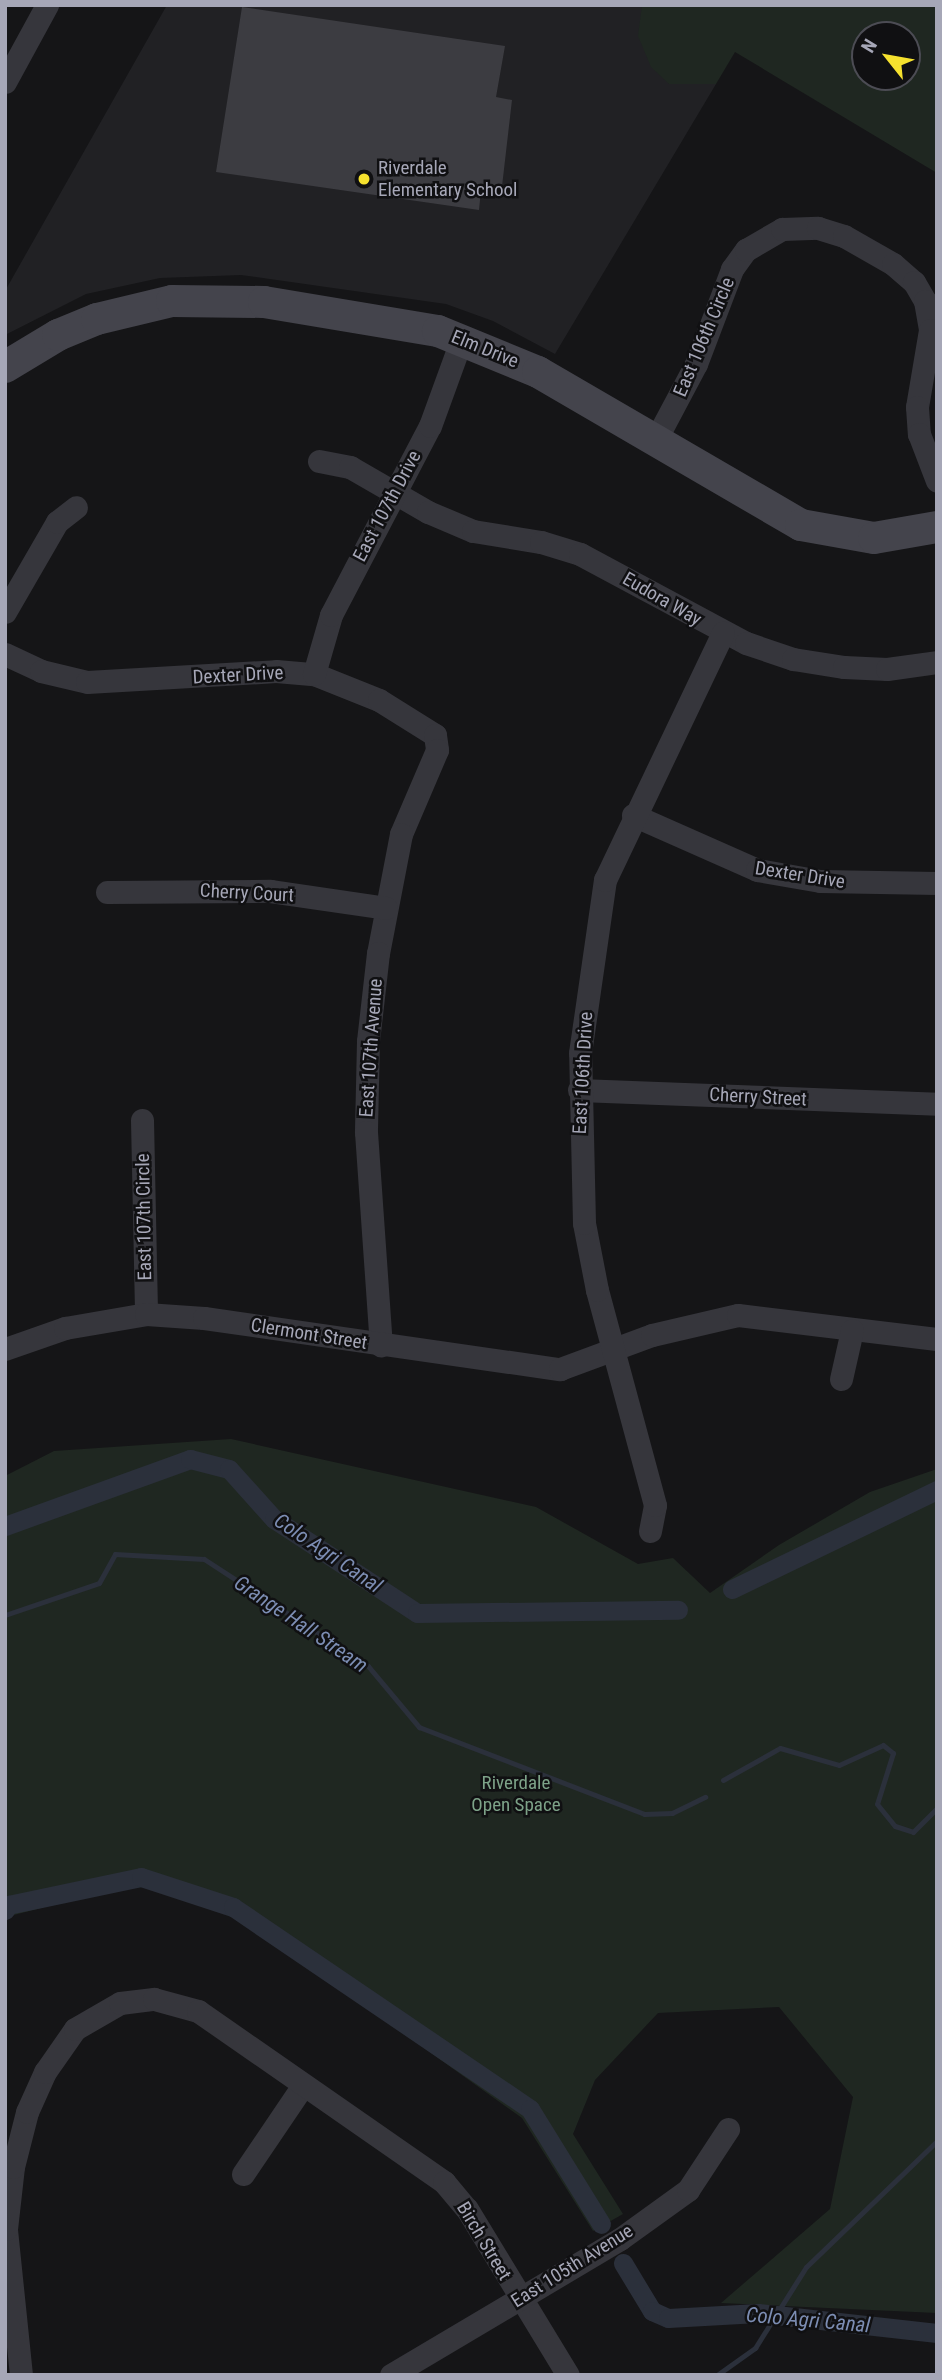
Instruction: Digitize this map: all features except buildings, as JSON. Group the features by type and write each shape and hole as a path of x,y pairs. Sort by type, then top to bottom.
{"street":[{"path":"5,82 47,5"},
{"name":"East 106th Circle","path":"654,441 696,364 719,298 746,250 782,229 818,228 844,236 893,264 914,282 925,301 930,330 917,407 919,434 937,481"},
{"name":"Elm Drive","path":"5,367 58,335 97,319 172,302 264,302 462,338 538,372 775,512 830,534 874,538 937,527"},
{"name":"East 107th Drive","path":"314,674 344,586 396,494 430,426 462,338"},
{"name":"Eudora Way","path":"319,461 350,467 396,494 473,531 541,542 580,554 723,633 818,664 887,669 937,662"},
{"path":"5,612 57,522 76,507"},
{"name":"East 106th Drive","path":"650,1531 655,1505 613,1349 584,1223 579,1090 597,914 614,854 723,633"},
{"name":"Dexter Drive","path":"5,654 41,671 87,682 276,671 314,674 379,700 429,729 437,742 433,760"},
{"name":"East 107th Avenue","path":"382,1345 366,1132 368,1041 386,908 401,834 433,760"},
{"name":"Dexter Drive","path":"633,815 757,870 820,881 937,883"},
{"name":"Cherry Court","path":"107,892 270,891 386,908"},
{"name":"Cherry Street","path":"579,1090 937,1104"},
{"name":"East 107th Circle","path":"142,1120 146,1314"},
{"name":"Clermont Street","path":"5,1349 65,1328 146,1314 204,1318 560,1369 698,1321 738,1315 937,1339"},
{"path":"841,1379 852,1330"},
{"name":"Birch Street","path":"21,2375 6,2239 11,2178 27,2112 45,2072 75,2029 120,2003 154,1999 186,2005 454,2192 568,2375"},
{"path":"243,2174 302,2087"},
{"name":"East 105th Avenue","path":"391,2375 620,2239 688,2190 728,2129"}],"shaded area":[{"name":"Riverdale Elementary School","path":"167,5 642,5 669,84 716,84 555,354 493,321 446,304 241,275 160,278 86,294 5,335 5,291"}],"green space":[{"path":"642,5 937,5 937,173 735,52 716,84 669,84 651,67 638,36"},
{"name":"Riverdale Open Space","path":"231,1439 536,1507 638,1564 673,1558 710,1593 779,1545 870,1492 937,1469 937,2313 721,2303 830,2209 853,2097 779,2007 658,2013 595,2080 573,2134 623,2214 593,2231 522,2118 231,1910 139,1883 10,1916 5,1924 5,1476 54,1451"}],"waterway":[{"name":"Colo Agri Canal","path":"5,1526 190,1459 229,1469 274,1519 417,1613 678,1610"},
{"name":"Colo Agri Canal","path":"732,1589 937,1490"},
{"name":"Grange Hall Stream","path":"5,1615 99,1583 115,1554 204,1559 368,1666 419,1727 644,1814 672,1813 705,1797"},
{"name":"Grange Hall Stream","path":"723,1780 780,1748 839,1765 883,1745 893,1753 877,1804 895,1826 913,1832 937,1808"},
{"name":"Colo Agri Canal","path":"5,1910 8,1905 141,1877 233,1907 530,2109 601,2224"},
{"path":"717,2375 755,2348 806,2267 937,2141"},
{"name":"Colo Agri Canal","path":"623,2263 652,2311 668,2318 758,2313 937,2333"}],"place":[{"name":"Riverdale Elementary School","path":"364,179"}]}
